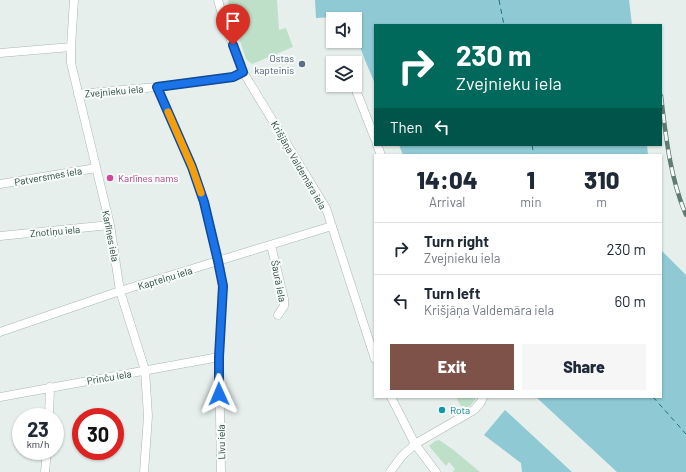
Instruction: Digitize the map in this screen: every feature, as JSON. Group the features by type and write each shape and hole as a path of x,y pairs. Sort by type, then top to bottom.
{"street":[{"name":"Karlīnes iela","path":"74,0 71,63 110,225 120,291 145,370 148,416 144,472"},
{"name":"Krišjāņa Valdemāra iela","path":"218,0 243,72 322,201 332,226 374,356"},
{"path":"0,52 71,47"},
{"name":"Zvejnieku iela","path":"78,94 157,87 233,77 243,72"},
{"name":"Līvu iela","path":"157,87 192,167 204,202 223,286 219,357 221,472"},
{"path":"357,92 374,136"},
{"name":"Patversmes iela","path":"0,184 96,168"},
{"name":"Znotiņu iela","path":"0,236 110,225"},
{"name":"Kapteiņu iela","path":"0,332 120,291 332,226"},
{"name":"Šaurā iela","path":"271,245 284,299 284,306 278,315"},
{"name":"Prinču iela","path":"0,397 219,357"},
{"path":"49,408 50,387"},
{"path":"392,398 415,444 436,472"},
{"path":"390,472 402,456 415,444 474,410 483,398"},
{"path":"45,472 46,460"}],"green space":[{"path":"228,0 277,0 279,30 286,28 293,47 252,64 246,59 230,11"},
{"path":"457,398 476,398 471,405 463,410"},
{"path":"439,440 480,472 454,472 453,471 455,469 449,462 446,466 429,446 435,441"}],"water":[{"path":"315,0 629,0 632,24 374,24 374,82 360,48 362,48 362,12 326,12 326,17 316,18"},
{"path":"399,146 647,146 648,154 403,154"},
{"path":"662,251 686,275 686,472 617,472 537,398 662,398"},
{"path":"505,410 572,472 522,472 521,463 484,435"}],"ferry route":[{"path":"499,0 504,24"},
{"path":"532,146 534,154"},
{"path":"654,398 686,434"}],"railway":[{"path":"662,104 672,172 686,215"}],"slow traffic":[{"path":"168,112 192,167 201,193"}],"place":[{"name":"Ostas kapteinis","path":"302,64"},
{"name":"Karlīnes nams","path":"110,178"},
{"name":"Rota","path":"442,410"}],"route":[{"path":"219,394 219,357 223,286 218,261 204,202 192,167 157,87 233,77 243,72 233,45"}]}
